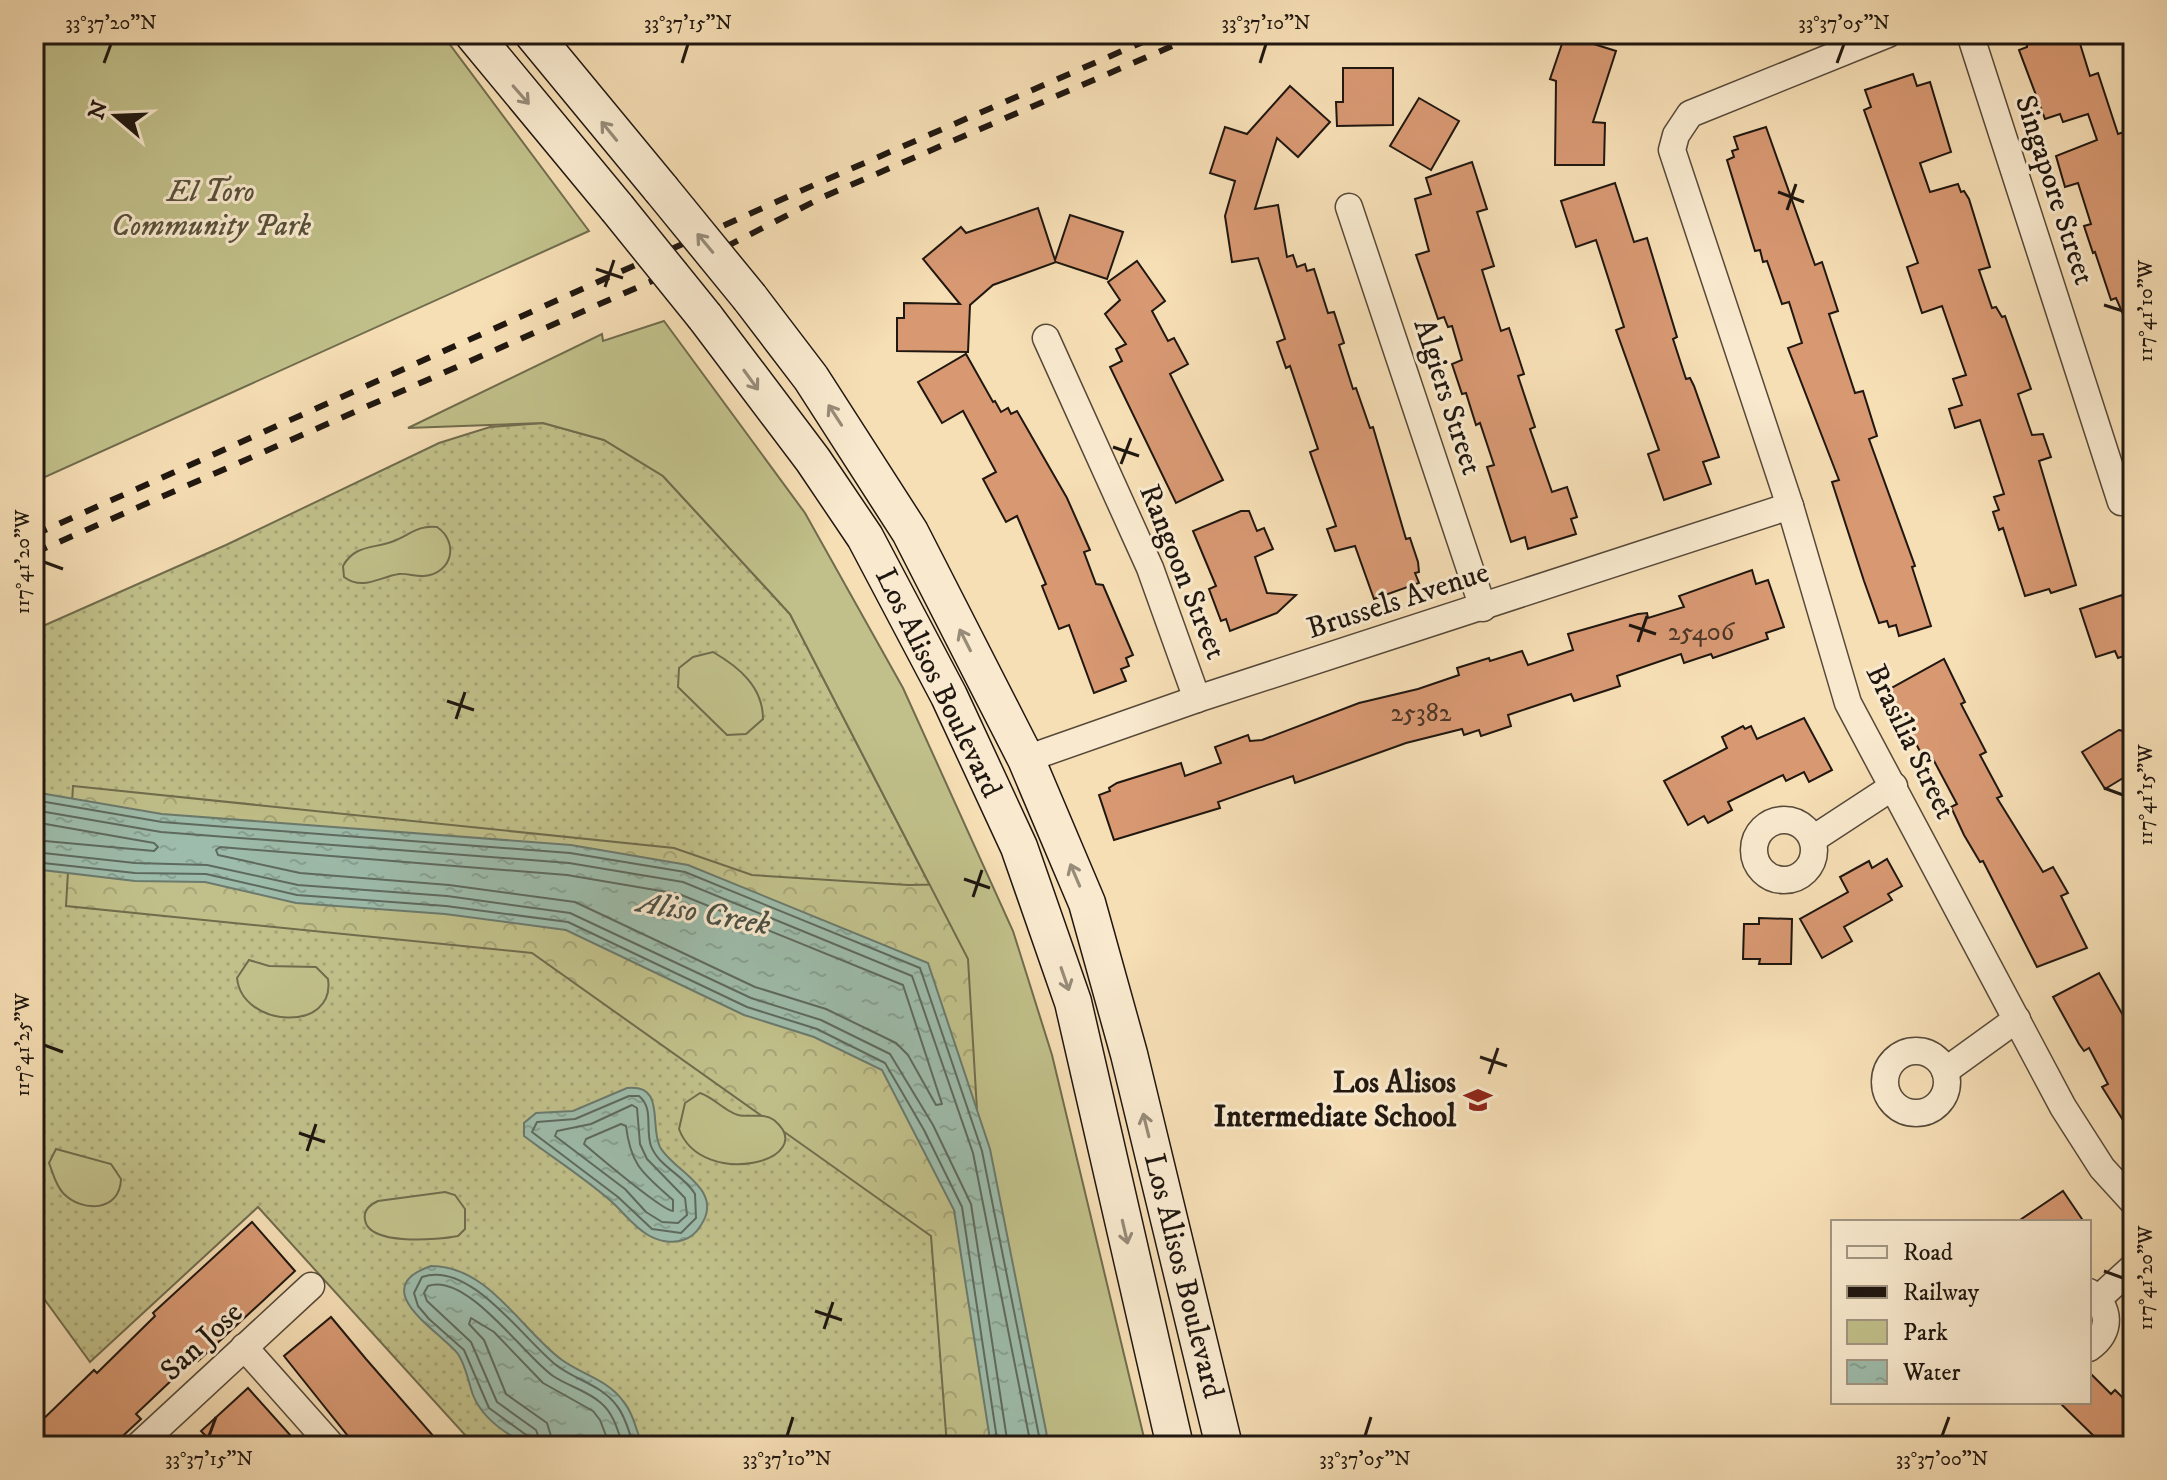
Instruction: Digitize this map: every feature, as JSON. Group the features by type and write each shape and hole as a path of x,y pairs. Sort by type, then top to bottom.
{"main road":[{"name":"Los Alisos Boulevard","path":"473,34 705,317 813,460 865,537 949,696 1019,847 1073,1002 1175,1446"},
{"name":"Los Alisos Boulevard","path":"533,34 750,298 811,378 910,532 1026,759 1087,903 1129,1054 1224,1446"}],"street":[{"name":"Brasilia Street","path":"1888,34 1709,103 1690,114 1676,135 1672,150 1790,506 1848,703 2071,1120 2102,1168 2133,1202"},
{"name":"Singapore Street","path":"1970,34 2121,502"},
{"name":"Algiers Street","path":"1349,207 1483,608"},
{"name":"Rangoon Street","path":"1046,338 1150,568 1197,699"},
{"name":"Brussels Avenue","path":"1026,759 1197,699 1790,506"},
{"path":"1813,839 1894,786"},
{"path":"1945,1071 2017,1019"},
{"path":"2091,1346 2104,1332 2107,1321 2094,1295 2133,1267"},
{"name":"San Jose","path":"138,1446 163,1437 244,1347 311,1286"},
{"path":"244,1347 332,1446"}],"green space":[{"name":"El Toro Community Park","path":"34,34 442,34 589,231 34,482"},
{"path":"664,321 805,513 903,688 1013,931 1052,1055 1146,1446 1011,1446 978,1127 968,959 790,614 663,476 604,440 543,423 408,428 602,334 603,341"},
{"path":"543,423 604,440 663,476 790,614 968,959 1011,1446 475,1446 258,1207 90,1362 34,1285 34,630 226,545 439,443 490,427"},
{"path":"437,527 448,541 450,556 447,563 434,574 399,574 364,583 344,577 343,566 353,554 420,529"},
{"path":"713,652 740,671 759,697 763,719 746,734 727,735 678,687 679,668 693,657"},
{"path":"73,786 674,848 752,875 908,885 972,884 1102,1446 947,1446 931,1236 532,953 66,906"},
{"path":"249,960 269,966 316,967 328,979 327,997 318,1009 304,1016 287,1018 270,1015 254,1007 243,995 237,978"},
{"path":"700,1093 738,1115 765,1116 774,1120 785,1134 783,1147 771,1157 753,1163 732,1164 710,1159 692,1148 679,1129 685,1103"},
{"path":"56,1149 111,1164 121,1179 114,1198 99,1206 89,1206 63,1193 49,1163"},
{"path":"445,1192 455,1195 465,1209 465,1229 458,1236 421,1240 391,1238 369,1228 365,1220 368,1208 378,1201"}],"water":[{"name":"Aliso Creek","path":"34,792 162,814 571,845 688,865 928,963 990,1149 1049,1446 991,1446 954,1210 882,1070 814,1037 744,1015 566,930 445,914 296,903 205,882 135,881 34,869"},
{"path":"627,1088 639,1088 652,1099 660,1147 702,1191 707,1201 707,1212 701,1225 686,1239 670,1242 648,1235 602,1193 524,1136 524,1123 536,1113 573,1111"},
{"path":"431,1266 470,1276 503,1302 562,1360 610,1388 629,1411 642,1446 534,1446 502,1430 477,1403 458,1354 424,1323 406,1298 405,1286 412,1275"}],"building":[{"path":"2028,34 2077,34 2090,76 2098,73 2118,134 2127,131 2133,151 2133,180 2125,183 2133,206 2133,337 2116,298 2111,300 2093,253 2084,226 2091,224 2078,183 2065,187 2056,156 2097,140 2088,114 2063,122 2060,114 2045,119 2019,50 2027,47"},
{"path":"1565,35 1616,51 1593,122 1605,123 1604,165 1555,165 1556,81 1550,79"},
{"path":"1343,68 1393,68 1393,125 1337,126 1336,102 1343,102"},
{"path":"1913,74 1917,86 1930,82 1951,152 1920,163 1930,192 1958,184 1969,199 1990,267 1979,270 1992,308 1996,307 2002,317 2005,316 2031,389 2018,394 2032,435 2043,434 2051,457 2039,461 2076,585 2051,593 2049,589 2025,596 2003,528 1999,530 1993,512 1999,510 1994,497 2004,494 1980,420 1955,428 1949,409 1962,405 1953,379 1966,375 1942,306 1922,313 1907,267 1918,263 1864,110 1871,107 1865,90"},
{"path":"1290,86 1330,122 1298,157 1277,138 1255,209 1278,205 1287,257 1293,255 1297,267 1305,264 1307,271 1314,269 1328,313 1334,312 1344,343 1339,345 1353,389 1356,388 1370,428 1373,427 1406,539 1410,538 1418,562 1419,572 1415,573 1419,583 1374,599 1355,546 1335,551 1327,529 1336,526 1310,452 1318,449 1290,366 1286,368 1277,342 1285,339 1258,258 1232,262 1225,216 1235,181 1210,173 1225,127 1247,134"},
{"path":"1419,98 1459,121 1431,170 1390,146"},
{"path":"1766,127 1815,265 1822,262 1838,311 1829,314 1855,393 1863,391 1877,436 1869,439 1915,566 1912,567 1931,626 1899,636 1896,625 1889,627 1887,621 1879,623 1832,482 1839,480 1788,348 1802,343 1789,302 1782,304 1767,261 1763,262 1760,250 1755,251 1727,160 1734,157 1732,151 1738,149 1734,137"},
{"path":"1472,162 1487,209 1477,212 1494,266 1482,270 1501,331 1509,328 1524,374 1518,376 1535,427 1530,429 1552,492 1567,487 1577,517 1571,519 1576,534 1528,549 1525,537 1511,542 1487,467 1494,465 1480,423 1476,425 1466,393 1462,394 1452,364 1462,360 1452,326 1448,327 1444,317 1438,319 1416,255 1429,251 1415,199 1431,194 1426,178"},
{"path":"1615,183 1634,242 1647,238 1677,337 1673,339 1686,379 1690,378 1694,386 1719,457 1703,462 1711,484 1664,500 1648,454 1659,450 1616,330 1624,327 1596,240 1576,247 1561,201"},
{"path":"1038,208 1055,260 1070,215 1123,232 1107,279 1056,262 993,285 970,305 968,352 897,351 897,318 904,318 904,303 960,304 923,259 961,227 966,233"},
{"path":"1137,261 1165,301 1152,311 1168,341 1174,338 1188,364 1170,374 1223,480 1176,503 1110,367 1122,361 1116,349 1126,344 1105,314 1120,300 1108,282"},
{"path":"966,354 1001,412 1008,408 1011,414 1017,411 1067,498 1090,550 1084,552 1096,584 1103,585 1133,655 1126,658 1129,666 1121,669 1126,681 1094,693 1069,625 1059,629 1042,586 1046,584 1017,516 1006,522 983,479 996,472 963,411 942,423 918,382"},
{"path":"1241,511 1249,511 1257,531 1264,528 1273,549 1255,557 1267,593 1296,595 1277,613 1230,631 1226,619 1221,621 1209,589 1216,586 1193,531"},
{"path":"1752,570 1756,584 1768,580 1784,627 1766,633 1768,639 1713,658 1711,654 1684,663 1681,654 1617,676 1620,686 1574,701 1571,694 1508,715 1511,726 1481,736 1479,730 1464,735 1462,729 1406,743 1295,783 1293,776 1218,802 1220,808 1114,840 1099,795 1110,791 1109,788 1117,783 1181,763 1185,776 1221,763 1215,747 1248,735 1250,741 1262,740 1359,703 1418,689 1459,675 1457,668 1489,658 1490,661 1522,651 1528,665 1573,650 1568,634 1638,614 1647,613 1648,618 1684,607 1679,596"},
{"path":"2122,595 2133,630 2133,653 2118,658 2115,651 2096,657 2080,609"},
{"path":"1944,659 1965,702 1961,704 1986,752 1980,755 2002,796 1997,798 2043,872 2053,867 2068,893 2061,896 2087,948 2037,967 1983,861 1980,862 1964,835 1951,807 1957,804 1933,759 1926,763 1888,690"},
{"path":"1804,718 1832,770 1809,782 1804,772 1786,781 1783,775 1728,802 1732,810 1708,823 1704,816 1688,825 1664,781 1727,748 1722,737 1743,726 1745,729 1751,726 1757,739"},
{"path":"2119,730 2132,733 2133,772 2105,789 2082,752"},
{"path":"1887,859 1902,886 1888,894 1892,900 1844,927 1852,941 1822,958 1800,919 1848,892 1840,877 1869,861 1872,868"},
{"path":"1759,918 1792,919 1791,964 1759,964 1760,959 1743,959 1744,924 1759,924"},
{"path":"2099,973 2133,1033 2133,1136 2102,1087 2108,1084 2089,1048 2084,1051 2079,1044 2053,997"},
{"path":"2063,1191 2083,1220 2020,1220"},
{"path":"252,1222 295,1271 136,1414 141,1419 112,1446 55,1446 36,1426 94,1370 97,1373 155,1316 153,1313"},
{"path":"331,1317 442,1446 357,1446 348,1436 284,1356"},
{"path":"2091,1374 2111,1394 2115,1390 2122,1397 2133,1380 2133,1432 2119,1446 2104,1446 2061,1404 2091,1404"},
{"path":"248,1388 300,1446 215,1446 201,1431"}],"railway":[{"path":"34,535 814,185 1161,34"},
{"path":"34,553 702,259 823,197 1200,34"}],"place":[{"name":"Los Alisos Intermediate School","path":"1478,1100"}]}
